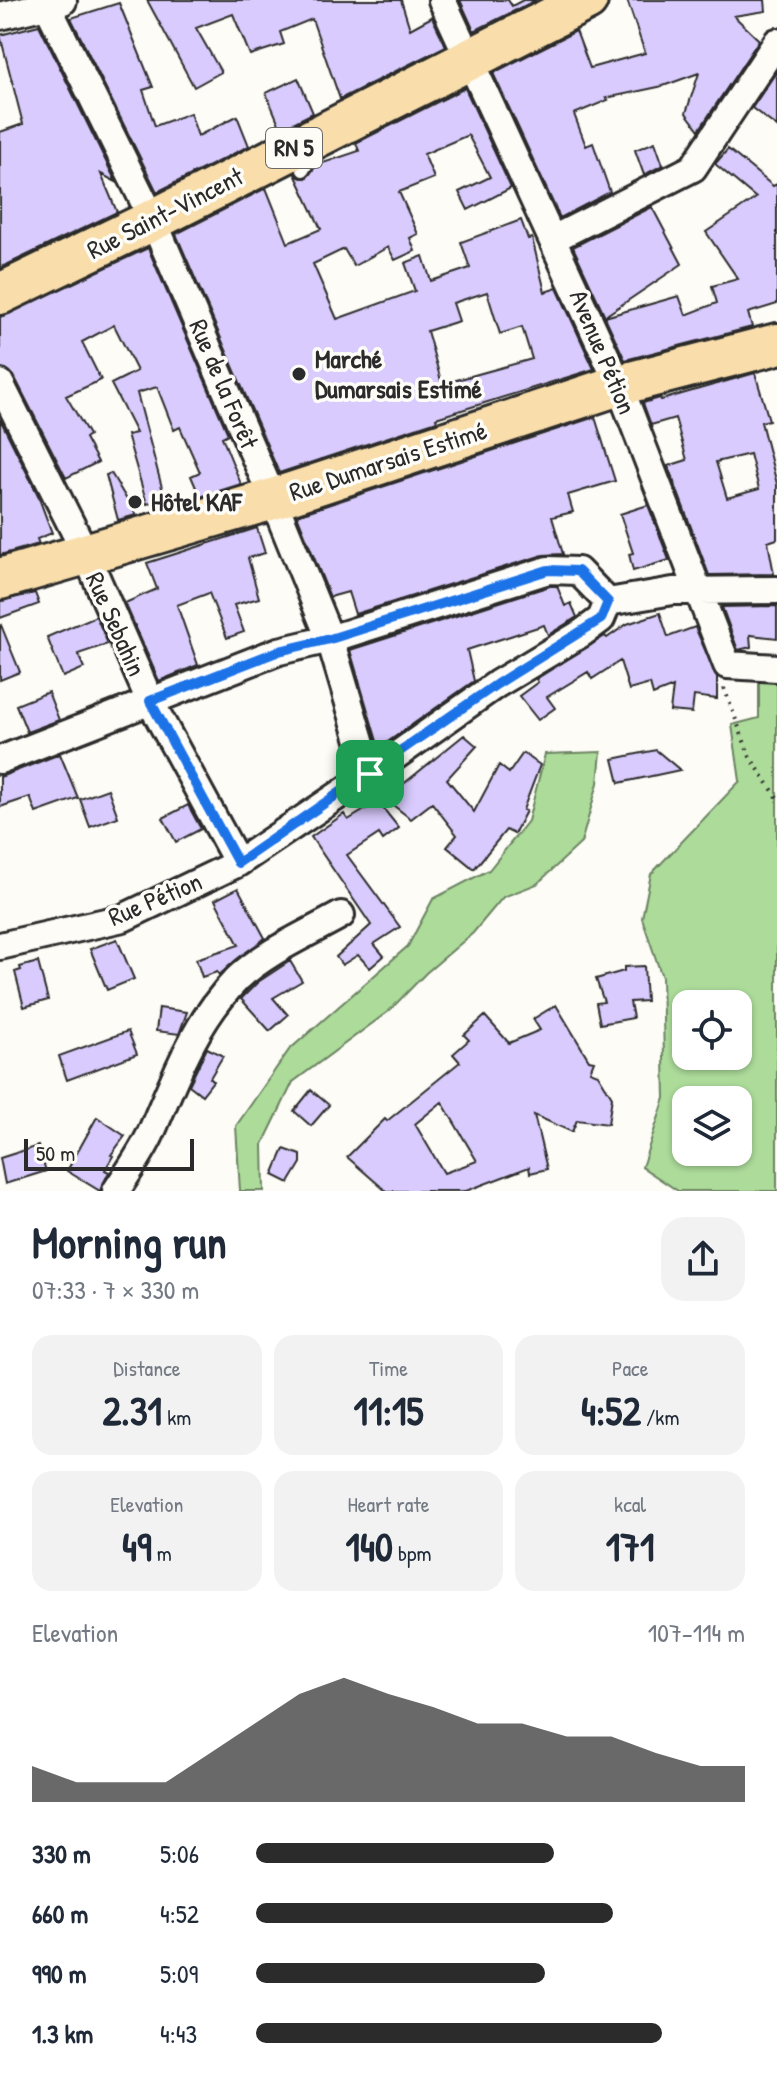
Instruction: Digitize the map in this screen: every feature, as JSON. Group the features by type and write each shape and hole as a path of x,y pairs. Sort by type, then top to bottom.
{"main road":[{"name":"Rue Saint-Vincent","path":"0,294 153,220 302,158 469,59 587,0"},
{"name":"Rue Dumarsais Estimé","path":"0,579 273,499 619,385 777,344"}],"street":[{"name":"Avenue Pétion","path":"442,0 619,385 727,665"},
{"path":"0,16 56,2"},
{"name":"Rue de la Forêt","path":"56,2 153,220 330,639 370,774"},
{"path":"553,239 693,168 777,42"},
{"name":"Rue Sebahin","path":"0,383 85,552 150,701 238,863"},
{"path":"0,760 279,651 330,639 548,570 578,571 608,602 673,591 777,590"},
{"name":"Rue Pétion","path":"0,946 123,918 238,863 497,684 601,619 608,602"},
{"path":"727,665 777,668"},
{"path":"116,1191 150,1137 194,1035 217,1003 239,978 266,958 341,915"}],"path":[{"path":"727,665 724,690 750,757 777,797"}],"green space":[{"path":"759,670 777,681 777,1191 678,1191 642,1167 665,1098 662,977 642,918 651,874 740,781 732,725 759,718"},
{"path":"601,752 598,783 581,843 537,884 503,897 473,933 426,973 389,1011 293,1082 263,1144 264,1191 240,1191 236,1126 289,1050 408,946 433,899 489,870 528,821 545,754"}],"building":[{"path":"147,0 401,0 410,29 432,17 446,46 340,99 312,19 280,32 284,44 250,55 233,14 196,28 221,72 194,87"},
{"path":"460,0 508,0 512,6 523,0 536,0 474,31"},
{"path":"627,0 765,0 766,11 734,16 759,40 699,130 686,113 699,73 663,86 606,98 608,100 574,114 586,146 593,143 610,192 560,218 493,73 576,31 590,68 645,53"},
{"path":"119,3 153,87 143,90 155,126 190,113 198,136 237,116 249,146 157,192 71,18"},
{"path":"39,25 116,182 101,174 117,212 0,268 0,132 23,124 0,35"},
{"path":"777,71 777,127 752,108"},
{"path":"298,78 313,113 281,129 266,93"},
{"path":"465,88 511,188 468,210 459,192 490,177 468,135 424,154 434,178 399,192 418,234 410,238 415,251 395,260 388,247 354,266 344,249 313,264 337,319 415,291 405,263 423,256 431,281 470,268 461,242 521,220 528,239 532,238 545,292 557,288 594,369 436,418 437,421 279,473 176,234 266,188 288,243 321,229 295,174 306,178 317,165 359,151 356,143","holes":["487,292 500,334 522,327 532,359 442,384 427,331 459,321 453,303"]},
{"path":"655,142 663,165 644,175 635,150"},
{"path":"728,149 773,186 777,184 777,304 748,313 752,327 625,360 605,317 679,296 686,315 717,303 712,286 738,279 706,232 756,198 715,164"},
{"path":"652,207 682,264 605,316 573,247"},
{"path":"148,248 228,434 222,437 241,484 200,497 191,476 200,472 180,427 174,430 157,387 137,393 165,499 147,504 127,435 136,433 111,384 137,371 114,325 82,342 101,380 66,396 89,435 85,438 98,462 66,478 14,376 0,367 0,317"},
{"path":"755,373 769,420 761,422 777,484 777,539 768,542 774,574 709,575 668,466 687,460 675,418 651,425 643,403","holes":["750,454 759,489 727,498 716,462"]},
{"path":"595,417 615,481 568,495 573,512 552,517 563,554 543,555 355,614 348,592 330,597 297,515"},
{"path":"0,419 37,493 52,533 37,539 39,544 0,555"},
{"path":"111,473 136,515 118,520 106,475"},
{"path":"648,505 669,560 633,571 629,554 633,553 620,514"},
{"path":"257,528 265,553 248,558 259,598 234,605 244,632 227,638 209,593 177,605 198,665 159,681 125,603 157,589 147,563"},
{"path":"557,586 565,606 571,603 577,617 548,635 544,625 467,650 474,681 379,748 350,650"},
{"path":"35,593 39,604 0,618 0,601"},
{"path":"777,606 777,638 750,635 751,647 738,650 722,607"},
{"path":"660,613 668,637 695,627 717,677 717,699 694,696 692,713 670,711 673,687 653,695 650,684 629,690 620,661 592,679 588,672 547,697 555,708 538,720 519,696 538,682 536,679 605,636 607,638 627,624"},
{"path":"96,616 108,644 78,654 84,668 63,677 47,637"},
{"path":"0,626 20,672 0,680"},
{"path":"48,692 59,720 27,732 16,705"},
{"path":"464,735 477,746 447,779 474,812 499,765 509,773 523,753 540,765 523,810 526,811 514,834 506,830 474,869 447,847 457,835 432,803 411,819 385,799"},
{"path":"656,750 680,770 619,783 613,759"},
{"path":"60,754 78,798 36,813 30,797 0,807 0,777"},
{"path":"108,789 118,817 90,827 80,799"},
{"path":"378,802 399,828 383,840 379,834 347,855 400,927 374,944 384,956 370,968 358,955 342,965 336,957 371,925 311,837 344,814 348,820"},
{"path":"188,805 201,829 176,842 163,818"},
{"path":"238,888 265,938 219,975 217,972 202,977 196,959 239,945 215,900"},
{"path":"117,939 134,979 107,990 90,949"},
{"path":"290,961 302,981 273,998 288,1015 270,1031 241,999 258,982"},
{"path":"38,962 48,1000 24,1007 15,972 21,970 20,967"},
{"path":"644,966 646,1001 630,1002 633,1018 600,1024 596,1003 604,1002 596,979 624,971 624,967"},
{"path":"556,1005 589,1060 594,1061 590,1071 598,1074 612,1097 608,1124 577,1120 572,1132 534,1115 547,1169 530,1173 529,1167 466,1191 386,1191 347,1157 385,1119 387,1121 460,1062 453,1054 469,1040 464,1035 485,1016 509,1043 540,1030 533,1019","holes":["442,1102 477,1161 444,1173 415,1124"]},
{"path":"159,1008 187,1012 179,1034 156,1031"},
{"path":"128,1031 137,1054 67,1080 59,1056"},
{"path":"207,1048 223,1056 210,1078 213,1081 202,1095 189,1085"},
{"path":"311,1090 329,1105 311,1126 294,1111"},
{"path":"97,1117 125,1136 111,1155 105,1170 109,1172 100,1191 67,1171"},
{"path":"38,1146 46,1171 5,1184 0,1158"},
{"path":"284,1149 301,1155 301,1163 289,1183 273,1175"}],"place":[{"name":"Marché Dumarsais Estimé","path":"299,374"},
{"name":"Hôtel KAF","path":"135,502"}],"route":[{"path":"548,570 578,571 608,602 601,619 582,633 497,684 370,774 238,863 150,701 279,651 330,639 548,570"}]}
